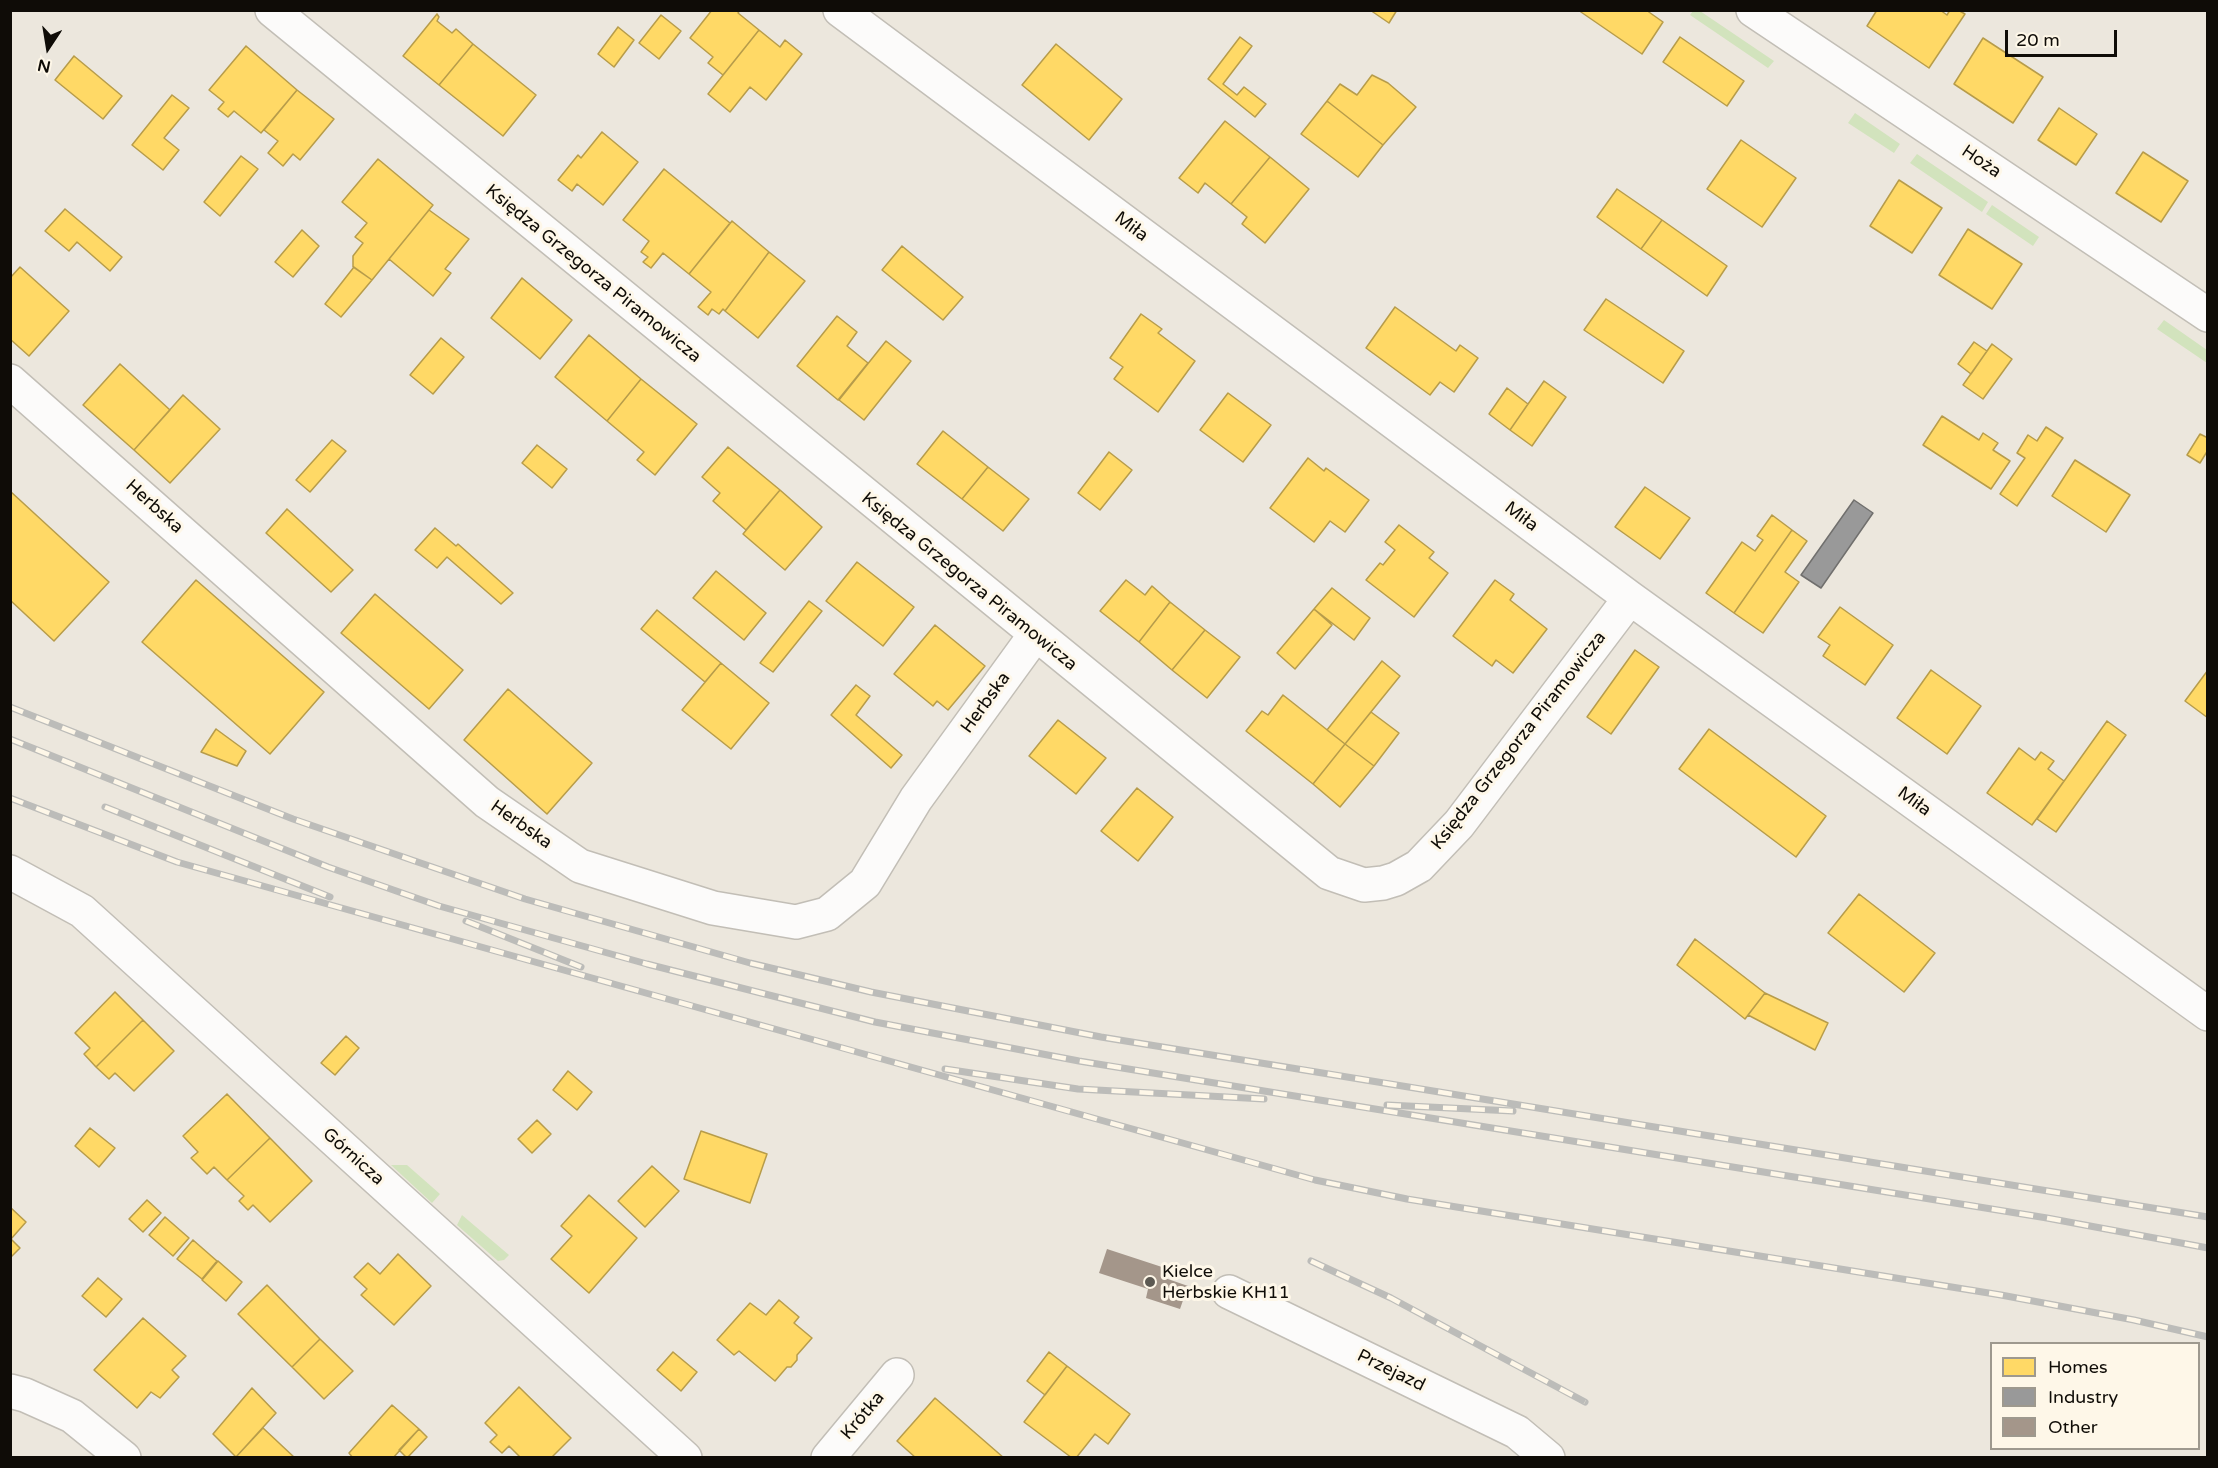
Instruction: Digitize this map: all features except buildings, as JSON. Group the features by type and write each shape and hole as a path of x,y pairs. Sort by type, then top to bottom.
{"street":[{"name":"Księdza Grzegorza Piramowicza","path":"272,10 1035,636 1329,873 1364,885 1396,879 1419,866 1459,824 1630,598"},
{"name":"Miła","path":"840,10 1630,598 2208,1014"},
{"name":"Hoża","path":"1753,10 2208,315"},
{"name":"Herbska","path":"10,381 487,802 580,866 713,908 796,922 827,914 865,883 916,799 1035,636"},
{"name":"Górnicza","path":"10,872 82,911 685,1458"},
{"name":"Przejazd","path":"1229,1292 1517,1432 1548,1458"},
{"name":"Krótka","path":"828,1458 897,1375"},
{"path":"10,1391 25,1395 72,1416 124,1458"}],"green space":[{"path":"1693,11 1700,11 1774,61 1768,68 1690,15"},
{"path":"1855,113 1900,144 1894,153 1848,123"},
{"path":"1917,154 1988,202 1982,212 1910,163"},
{"path":"1992,205 2039,237 2033,246 1986,214"},
{"path":"2164,320 2207,350 2207,363 2157,329"},
{"path":"391,1165 407,1165 440,1194 432,1203"},
{"path":"462,1215 509,1255 504,1260 498,1261 457,1225"}],"railway":[{"path":"10,707 293,819 525,899 750,963 871,992 1101,1037 2208,1217"},
{"path":"10,739 328,867 439,906 647,964 875,1022 1079,1061 2047,1218 2208,1248"},
{"path":"10,798 177,862 1315,1180 1407,1199 2001,1295 2134,1320 2208,1337"},
{"path":"105,807 330,897"},
{"path":"466,921 581,967"},
{"path":"945,1069 1078,1089 1264,1099"},
{"path":"1387,1105 1513,1111"},
{"path":"1311,1261 1391,1298 1585,1402"}],"place":[{"name":"Kielce Herbskie KH11","path":"1150,1282"}]}
